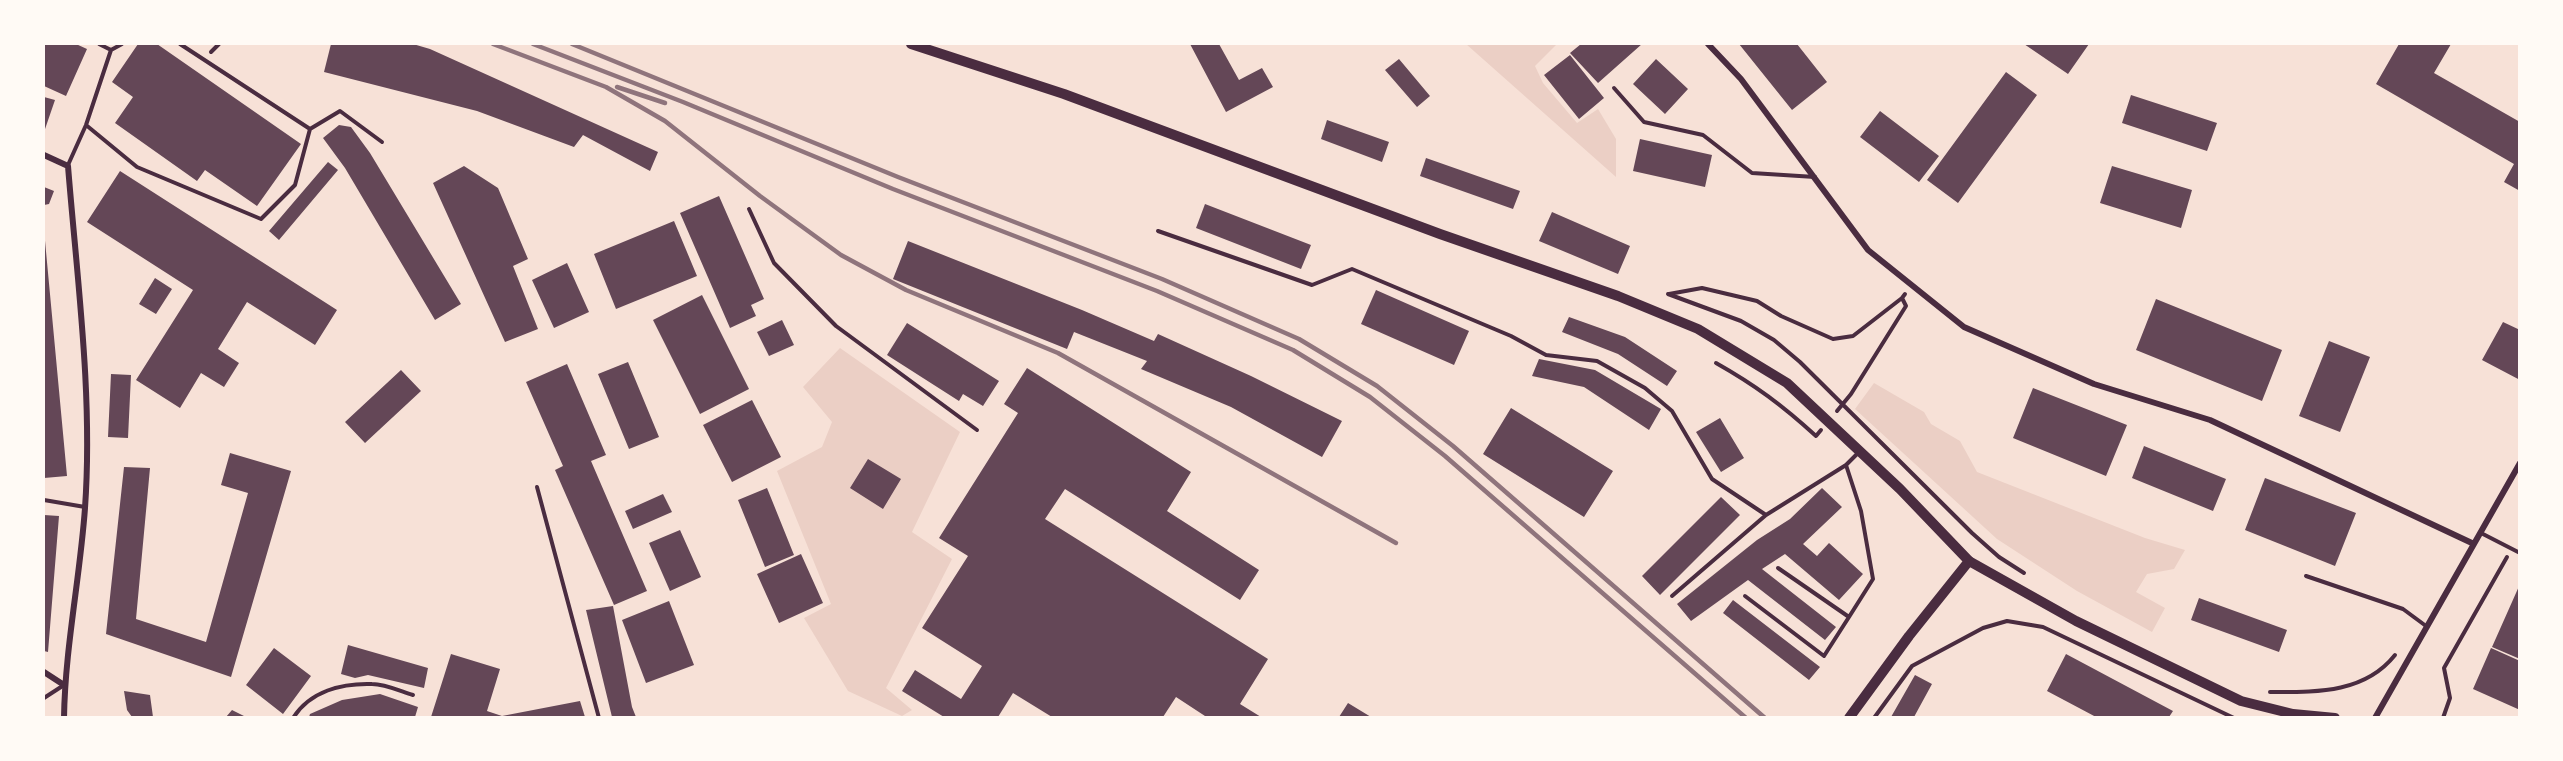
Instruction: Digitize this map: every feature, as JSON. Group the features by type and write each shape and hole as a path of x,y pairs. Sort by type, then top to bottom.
{"main road":[{"path":"911,44 1064,94 1440,234 1618,296 1698,329 1787,383 1900,489 1969,561 2076,621 2241,701 2293,714 2335,717"},
{"path":"1849,717 1909,636 1969,561"}],"street":[{"path":"1707,44 1741,79 1868,250 1964,327 2094,384 2210,420 2474,544"},
{"path":"44,155 68,166 86,394 85,507 64,685 64,717"},
{"path":"2375,717 2520,464"},
{"path":"44,672 64,685"}],"lane":[{"path":"99,44 111,50"},
{"path":"68,166 86,125 111,50 122,44"},
{"path":"180,44 310,129"},
{"path":"1614,88 1644,122 1703,135 1752,173 1815,177"},
{"path":"86,125 137,167 261,219 295,185 310,129 340,111 382,142"},
{"path":"749,209 774,263 836,326 977,430"},
{"path":"1158,231 1312,285 1352,269 1511,336 1546,355 1597,361 1645,388 1672,411 1712,479 1766,514"},
{"path":"1672,596 1766,514 1846,465 1860,451"},
{"path":"1746,596 1824,656 1873,579 1861,511 1846,465"},
{"path":"537,487 599,717"},
{"path":"44,500 85,507"},
{"path":"2481,533 2520,553"},
{"path":"1778,568 1849,617"},
{"path":"2307,576 2403,609 2427,626"},
{"path":"293,717 301,705 328,689 374,684 413,695"},
{"path":"44,698 64,685"}],"path":[{"path":"1902,298 1853,336 1833,339 1780,316 1757,301 1702,288 1668,294 1741,321 1774,340 1800,362 1972,533 1999,557 2029,576"},
{"path":"1851,394 1906,306"},
{"path":"1716,363 1763,391 1816,436"},
{"path":"2443,717 2450,698 2444,668 2511,550"},
{"path":"1874,717 1912,666 1983,628 2007,621 2043,627 2234,717"},
{"path":"2264,692 2343,689 2385,668 2399,650"}],"shaded area":[{"path":"1466,44 1557,44 1535,66 1543,83 1577,123 1598,109 1616,139 1616,177"},
{"path":"840,348 960,432 912,532 952,559 886,688 912,710 902,716 848,691 804,618 831,604 777,471 822,447 832,422 803,387"},
{"path":"1874,383 1924,412 1931,424 1960,441 1977,472 2145,538 2185,550 2174,569 2147,574 2136,592 2165,608 2152,632 2077,591 1997,539 1855,409"}],"building":[{"path":"44,44 76,44 87,49 66,96 44,86"},
{"path":"138,44 157,44 301,144 257,206 205,170 197,181 115,123 133,97 112,82"},
{"path":"331,44 413,44 430,49 658,152 650,171 583,135 574,147 477,111 324,72"},
{"path":"1190,44 1219,44 1239,80 1262,68 1273,87 1226,112"},
{"path":"1581,44 1642,44 1598,83 1570,53"},
{"path":"1739,44 1797,44 1827,82 1792,110"},
{"path":"2024,44 2089,44 2068,74"},
{"path":"2399,44 2451,44 2434,73 2520,122 2520,191 2504,182 2514,164 2376,84"},
{"path":"1570,55 1604,98 1579,119 1544,75"},
{"path":"1399,59 1430,96 1417,107 1385,70"},
{"path":"1656,59 1688,89 1665,114 1633,84"},
{"path":"2006,72 2037,95 1958,203 1927,180"},
{"path":"2131,95 2217,123 2207,151 2122,123"},
{"path":"44,97 55,100 44,132"},
{"path":"1880,111 1939,156 1919,182 1860,137"},
{"path":"1327,120 1389,142 1382,162 1321,139"},
{"path":"339,125 351,127 370,153 461,304 435,320 345,168 323,138"},
{"path":"1640,139 1712,155 1705,187 1633,171"},
{"path":"1426,158 1520,191 1513,209 1420,176"},
{"path":"328,162 338,170 279,240 269,231"},
{"path":"464,166 498,188 528,259 513,266 538,329 505,342 433,183"},
{"path":"2112,166 2192,190 2181,228 2100,203"},
{"path":"120,171 337,310 315,345 247,302 218,349 239,363 224,387 201,373 180,408 136,380 193,290 87,222"},
{"path":"44,187 54,191 49,204 44,205"},
{"path":"719,196 764,299 751,305 756,316 730,328 680,213"},
{"path":"1205,204 1311,245 1301,269 1196,228"},
{"path":"1552,212 1630,246 1618,274 1539,241"},
{"path":"674,221 697,276 616,309 594,254"},
{"path":"44,230 67,476 44,478"},
{"path":"908,241 1154,341 1158,334 1342,421 1322,457 1231,407 1141,369 1147,361 1074,332 1067,349 893,279"},
{"path":"567,263 589,312 554,328 532,280"},
{"path":"155,278 172,289 156,314 139,304"},
{"path":"1376,290 1469,331 1454,365 1361,324"},
{"path":"702,295 749,389 700,414 653,320"},
{"path":"2156,299 2282,350 2262,401 2136,350"},
{"path":"1569,317 1625,337 1677,371 1667,386 1618,354 1562,332"},
{"path":"782,320 794,345 769,356 757,332"},
{"path":"2503,322 2520,330 2520,380 2482,360"},
{"path":"907,323 999,381 983,406 963,394 959,401 887,355"},
{"path":"2329,341 2370,357 2340,432 2299,416"},
{"path":"1539,359 1595,370 1661,409 1649,430 1584,387 1532,376"},
{"path":"628,362 659,437 629,449 598,374"},
{"path":"567,364 606,455 591,461 647,591 614,605 555,470 563,466 526,382"},
{"path":"1027,368 1191,472 1167,511 1259,570 1240,600 1065,489 1045,519 1268,659 1240,704 1261,717 1204,717 1176,697 1163,717 1052,717 1013,693 998,717 944,717 902,691 915,670 961,699 982,666 922,628 968,556 939,538 1018,413 1004,404"},
{"path":"401,370 421,391 365,443 345,422"},
{"path":"111,374 131,375 128,438 108,437"},
{"path":"2033,388 2127,425 2106,476 2013,438"},
{"path":"752,400 781,457 732,482 703,425"},
{"path":"1511,408 1613,471 1584,517 1483,454"},
{"path":"1720,418 1744,458 1721,472 1696,432"},
{"path":"2144,446 2226,479 2213,511 2132,478"},
{"path":"230,453 291,471 231,677 106,634 124,467 150,468 136,619 206,642 248,493 221,485"},
{"path":"868,459 901,479 883,509 850,488"},
{"path":"2265,478 2356,513 2335,566 2245,530"},
{"path":"767,488 794,555 765,567 738,500"},
{"path":"1822,488 1842,507 1803,544 1817,556 1829,543 1863,574 1839,600 1785,554 1762,569 1836,627 1825,640 1748,580 1691,621 1677,604 1757,540 1790,519"},
{"path":"663,494 672,512 633,529 625,511"},
{"path":"1721,497 1740,515 1660,595 1642,576"},
{"path":"44,515 59,516 48,652 44,651"},
{"path":"680,530 701,577 670,591 649,543"},
{"path":"801,554 823,603 779,623 757,574"},
{"path":"2520,584 2520,659 2492,647"},
{"path":"2199,598 2287,630 2279,652 2191,620"},
{"path":"1733,600 1820,667 1809,680 1723,613"},
{"path":"669,601 694,665 646,683 622,620"},
{"path":"613,606 632,707 636,717 612,717 586,610"},
{"path":"348,645 428,668 424,688 368,675 355,678 341,674"},
{"path":"274,648 311,676 283,714 246,685"},
{"path":"2491,648 2520,661 2520,710 2473,689"},
{"path":"451,654 500,669 487,711 502,716 580,701 585,717 431,717"},
{"path":"2066,654 2173,711 2169,717 2096,717 2047,691"},
{"path":"1915,675 1932,684 1914,717 1891,717"},
{"path":"124,691 150,695 153,717 132,717 127,710"},
{"path":"380,694 418,707 415,717 309,717 310,714 342,700"},
{"path":"1348,703 1371,717 1339,717"},
{"path":"232,710 246,717 226,717"}],"railway":[{"path":"493,44 606,87 665,121 760,196 841,255 906,290 1058,353 1396,543"},
{"path":"533,44 683,102 893,189 1157,291 1293,350 1370,397 1445,456 1746,718"},
{"path":"572,44 898,177 1162,279 1299,339 1377,386 1453,446 1765,718"},
{"path":"617,87 665,103"}]}
